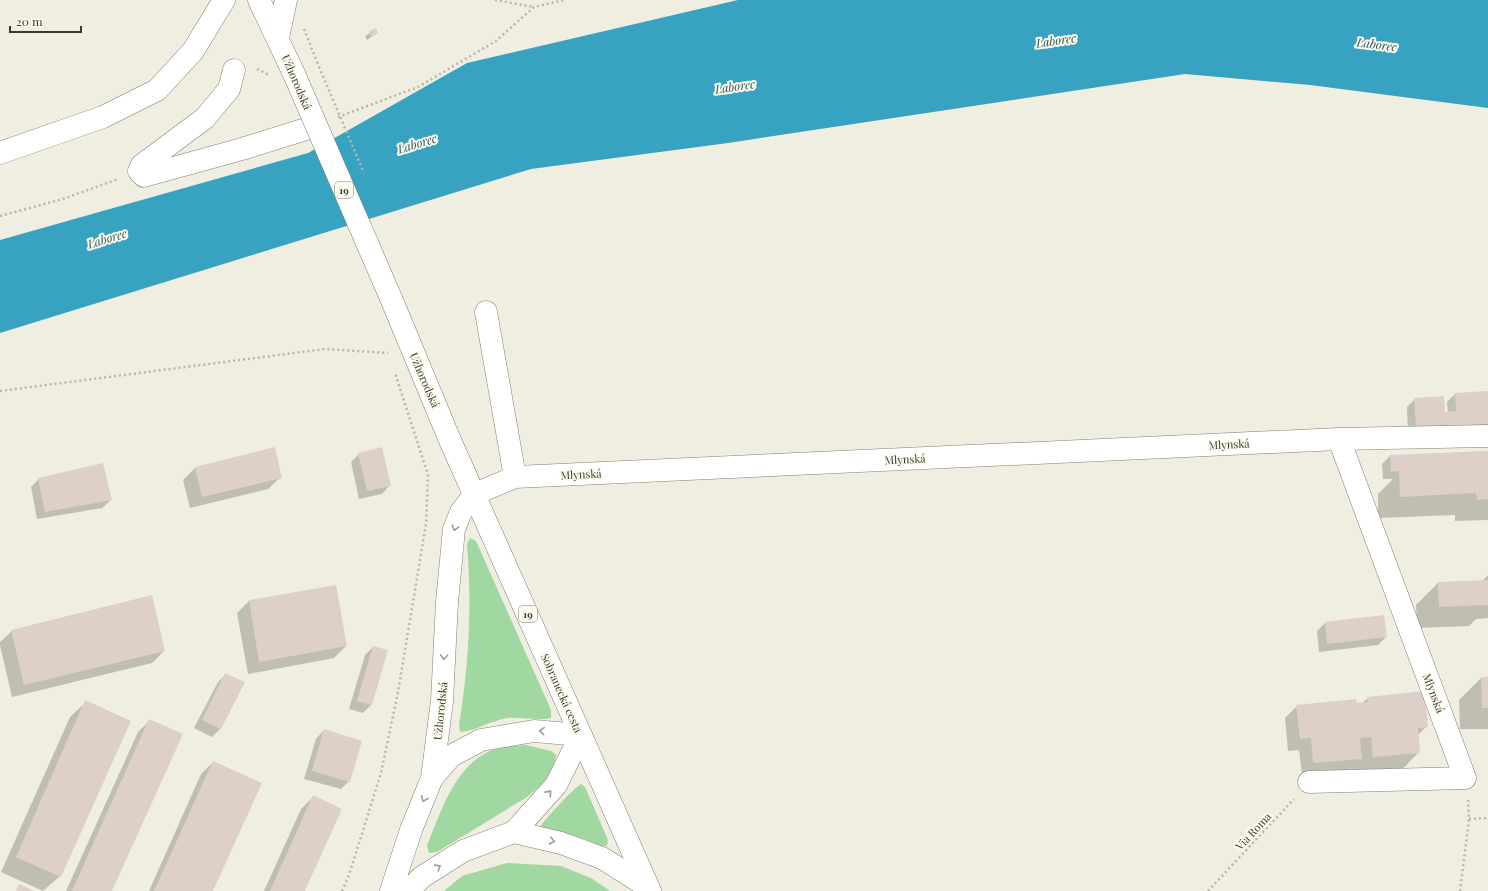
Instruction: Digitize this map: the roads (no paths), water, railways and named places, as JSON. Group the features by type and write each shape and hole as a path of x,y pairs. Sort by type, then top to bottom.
{"street":[{"path":"0,153 103,117 157,90 192,51 224,0"},
{"name":"Užhorodská","path":"259,0 295,76 475,494 461,512 454,528 447,602 442,701 432,778 411,830 391,891"},
{"path":"278,38 286,0"},
{"path":"234,70 229,89 205,118 142,165 139,171 144,176 242,150 306,130"},
{"path":"486,312 515,477"},
{"name":"Mlynská","path":"475,494 515,477 1339,439 1488,436"},
{"name":"Mlynská","path":"1309,782 1466,778 1339,439"},
{"name":"Sobranecká cesta","path":"475,494 649,889"},
{"name":"Užhorodská","path":"432,778 451,756 481,740 534,731 581,734"},
{"path":"408,891 422,877 463,851 514,832 556,785 581,734"},
{"path":"514,832 561,843 602,858 649,889"}],"water":[{"name":"Laborec","path":"738,0 1488,0 1488,108 1310,85 1185,74 728,143 531,169 0,333 0,240 308,153 467,63"}]}
